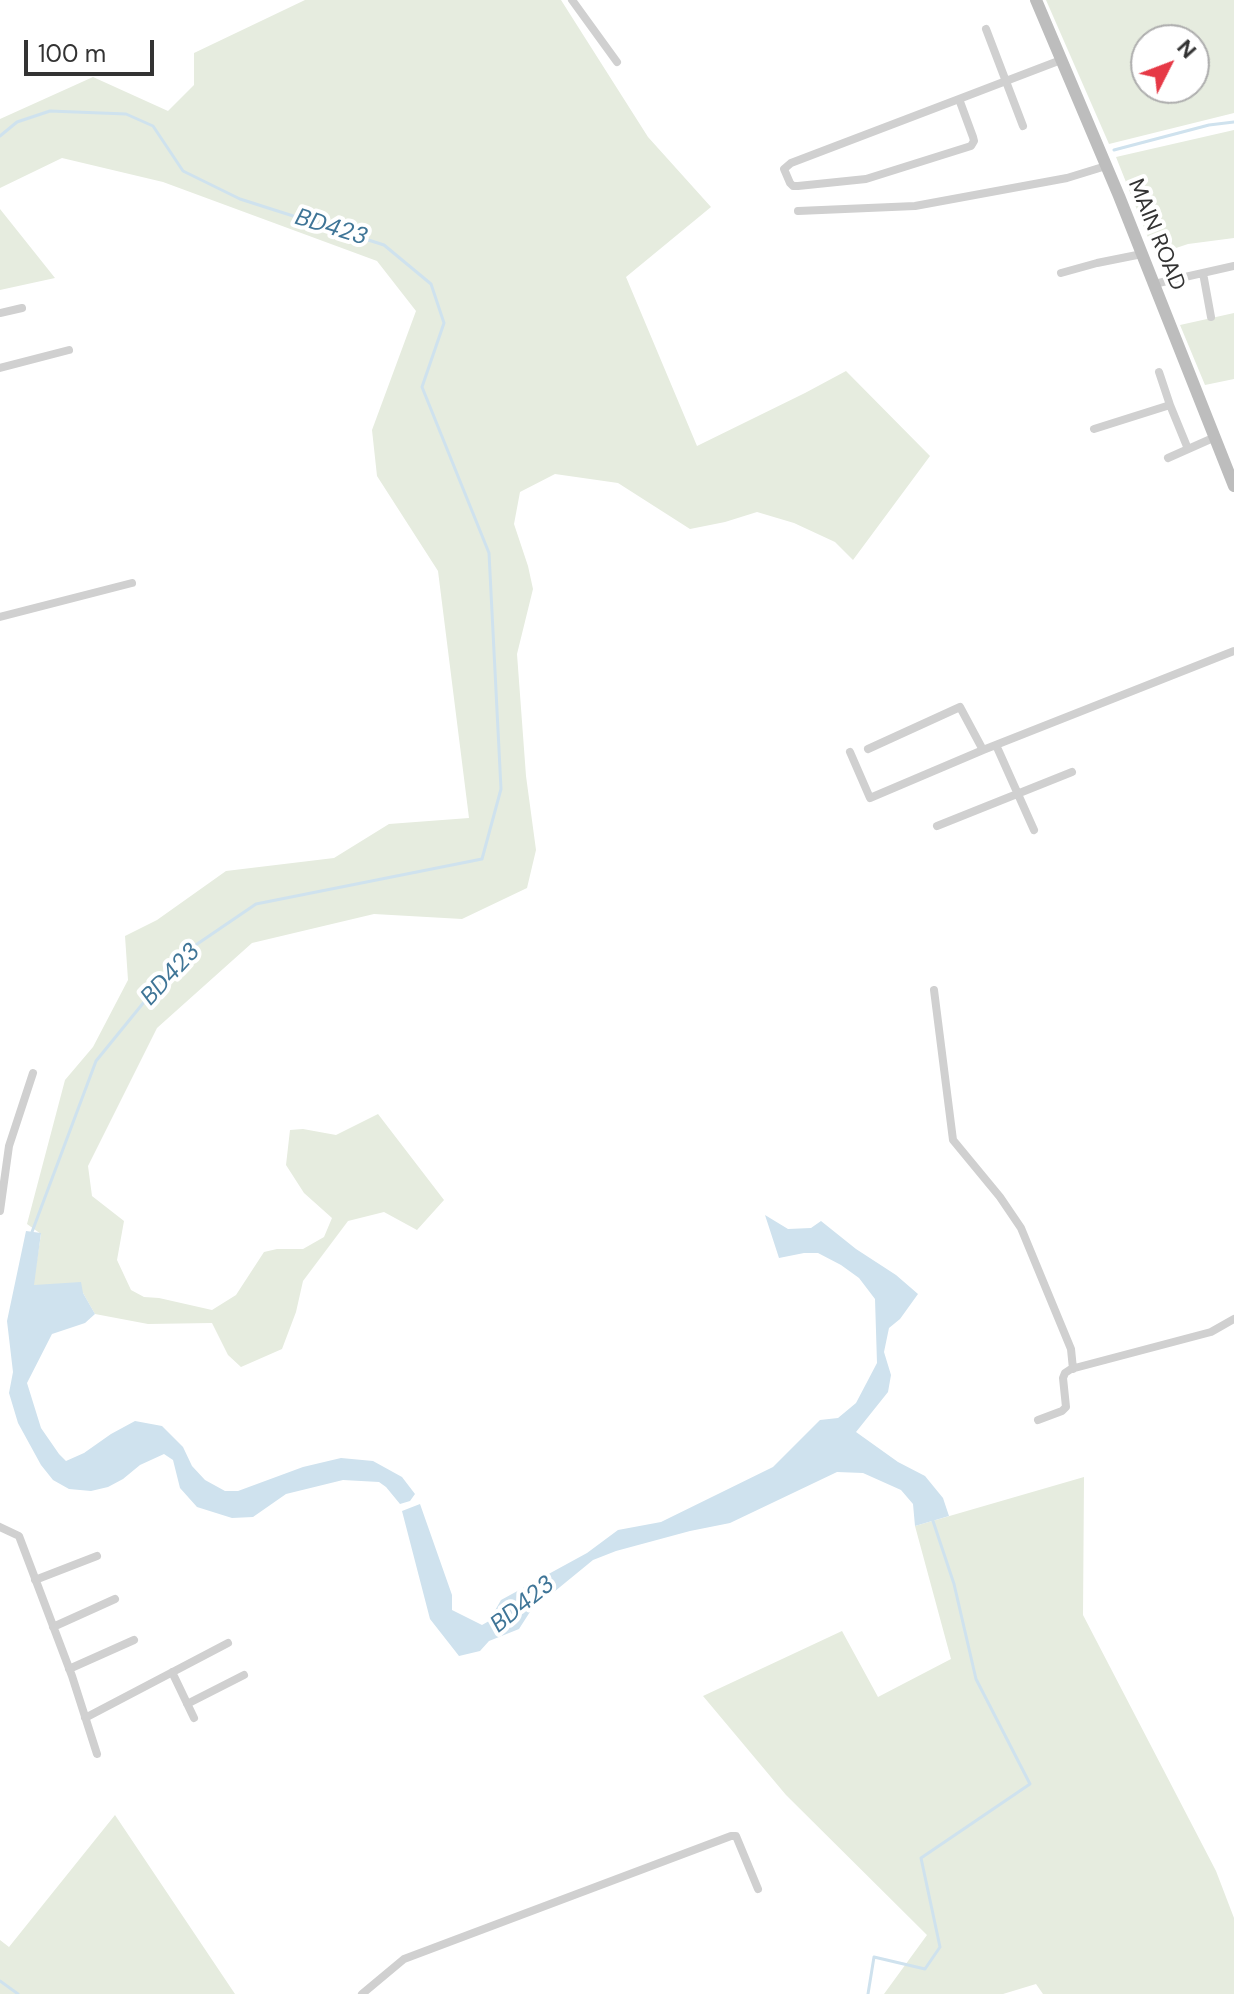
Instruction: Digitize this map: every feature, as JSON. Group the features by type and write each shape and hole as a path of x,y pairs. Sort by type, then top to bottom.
{"street":[{"path":"572,0 617,62"},
{"name":"MAIN ROAD","path":"1036,0 1142,254 1213,438 1232,478"},
{"path":"986,29 1023,126"},
{"path":"959,99 973,137 971,146 866,179 798,186 790,183 784,169 791,163 1061,60"},
{"path":"798,211 915,206 1067,178 1106,166"},
{"path":"1061,273 1142,254"},
{"path":"1154,284 1234,266"},
{"path":"1203,273 1211,317"},
{"path":"0,313 22,308"},
{"path":"0,368 69,350"},
{"path":"1159,372 1188,449"},
{"path":"1094,429 1170,405"},
{"path":"1168,458 1213,438"},
{"path":"0,617 132,583"},
{"path":"850,752 870,798 1234,651"},
{"path":"868,749 960,707 983,750"},
{"path":"996,745 1034,830"},
{"path":"937,826 1072,772"},
{"path":"934,990 953,1140 1021,1228 1071,1349 1073,1369"},
{"path":"0,1211 9,1146 33,1073"},
{"path":"1038,1420 1066,1407 1065,1373 1211,1332 1234,1319"},
{"path":"0,1527 19,1536 97,1754"},
{"path":"35,1580 97,1556"},
{"path":"53,1627 115,1599"},
{"path":"69,1669 134,1640"},
{"path":"85,1718 228,1643"},
{"path":"172,1672 194,1718"},
{"path":"187,1704 244,1675"},
{"path":"362,1994 404,1959 733,1835 758,1889"}],"shaded area":[{"path":"305,0 561,0 648,137 711,207 626,277 697,446 846,371 930,456 853,560 835,542 794,523 757,512 690,529 618,483 555,474 520,492 514,524 533,589 517,654 526,776 536,850 527,888 462,919 374,914 252,943 157,1028 88,1166 92,1196 124,1221 117,1260 131,1290 144,1297 212,1310 236,1295 264,1252 303,1249 324,1237 332,1218 304,1193 286,1165 290,1130 336,1135 378,1114 444,1200 417,1230 384,1212 348,1221 303,1281 296,1312 282,1349 241,1367 228,1355 212,1323 148,1324 95,1314 83,1293 33,1285 41,1234 27,1224 65,1080 93,1047 128,980 125,936 157,920 226,871 334,858 389,824 469,818 438,571 377,476 372,430 416,311 377,261 163,182 62,158 0,188 0,119 93,77 168,111 194,85 194,53"},
{"path":"1046,0 1234,0 1234,113 1109,144"},
{"path":"1234,130 1234,238 1188,244 1155,255 1116,157"},
{"path":"0,209 55,278 0,290"},
{"path":"1234,313 1234,379 1205,385 1180,325"},
{"path":"1084,1477 1083,1615 1216,1871 1234,1918 1234,1994 1043,1994 1036,1984 1003,1994 884,1994 927,1935 786,1795 703,1696 842,1631 878,1697 951,1659 915,1526"},
{"path":"115,1815 235,1994 0,1994 0,1940 9,1947"}],"water":[{"path":"765,1215 788,1229 811,1228 821,1221 918,1294 900,1319 889,1328 884,1352 891,1375 888,1392 856,1432 898,1462 925,1476 943,1498 949,1516 915,1526 913,1504 901,1490 863,1473 837,1472 730,1523 690,1531 593,1560 535,1604 519,1629 489,1641 480,1651 459,1656 430,1619 402,1511 420,1504 452,1595 452,1610 482,1625 489,1621 501,1600 587,1553 618,1530 661,1522 773,1467 820,1420 838,1418 856,1403 877,1363 875,1299 859,1278 818,1253 779,1258"},
{"path":"26,1231 41,1233 34,1285 81,1282 83,1293 95,1314 85,1323 52,1334 27,1383 41,1428 66,1461 135,1421 162,1426 183,1447 192,1466 205,1480 225,1491 238,1491 303,1467 341,1458 373,1461 402,1477 415,1494 410,1501 400,1504 379,1482 343,1480 286,1494 253,1517 232,1518 197,1507 180,1488 173,1460 164,1454 140,1465 108,1487 91,1491 69,1489 53,1480 18,1423 9,1393 13,1372 7,1321"}],"waterway":[{"name":"BD423","path":"0,136 17,122 50,111 126,114 153,126 183,171 240,199 384,245 431,284 444,323 422,387 489,553 501,789 482,859 256,904 184,953 96,1061 32,1232"},
{"path":"1114,150 1209,125 1234,122"},
{"name":"BD423","path":"868,1994 874,1957 925,1969 940,1947 921,1858 1030,1784 976,1679 954,1584 932,1518"},
{"path":"0,1981 18,1994"}]}
